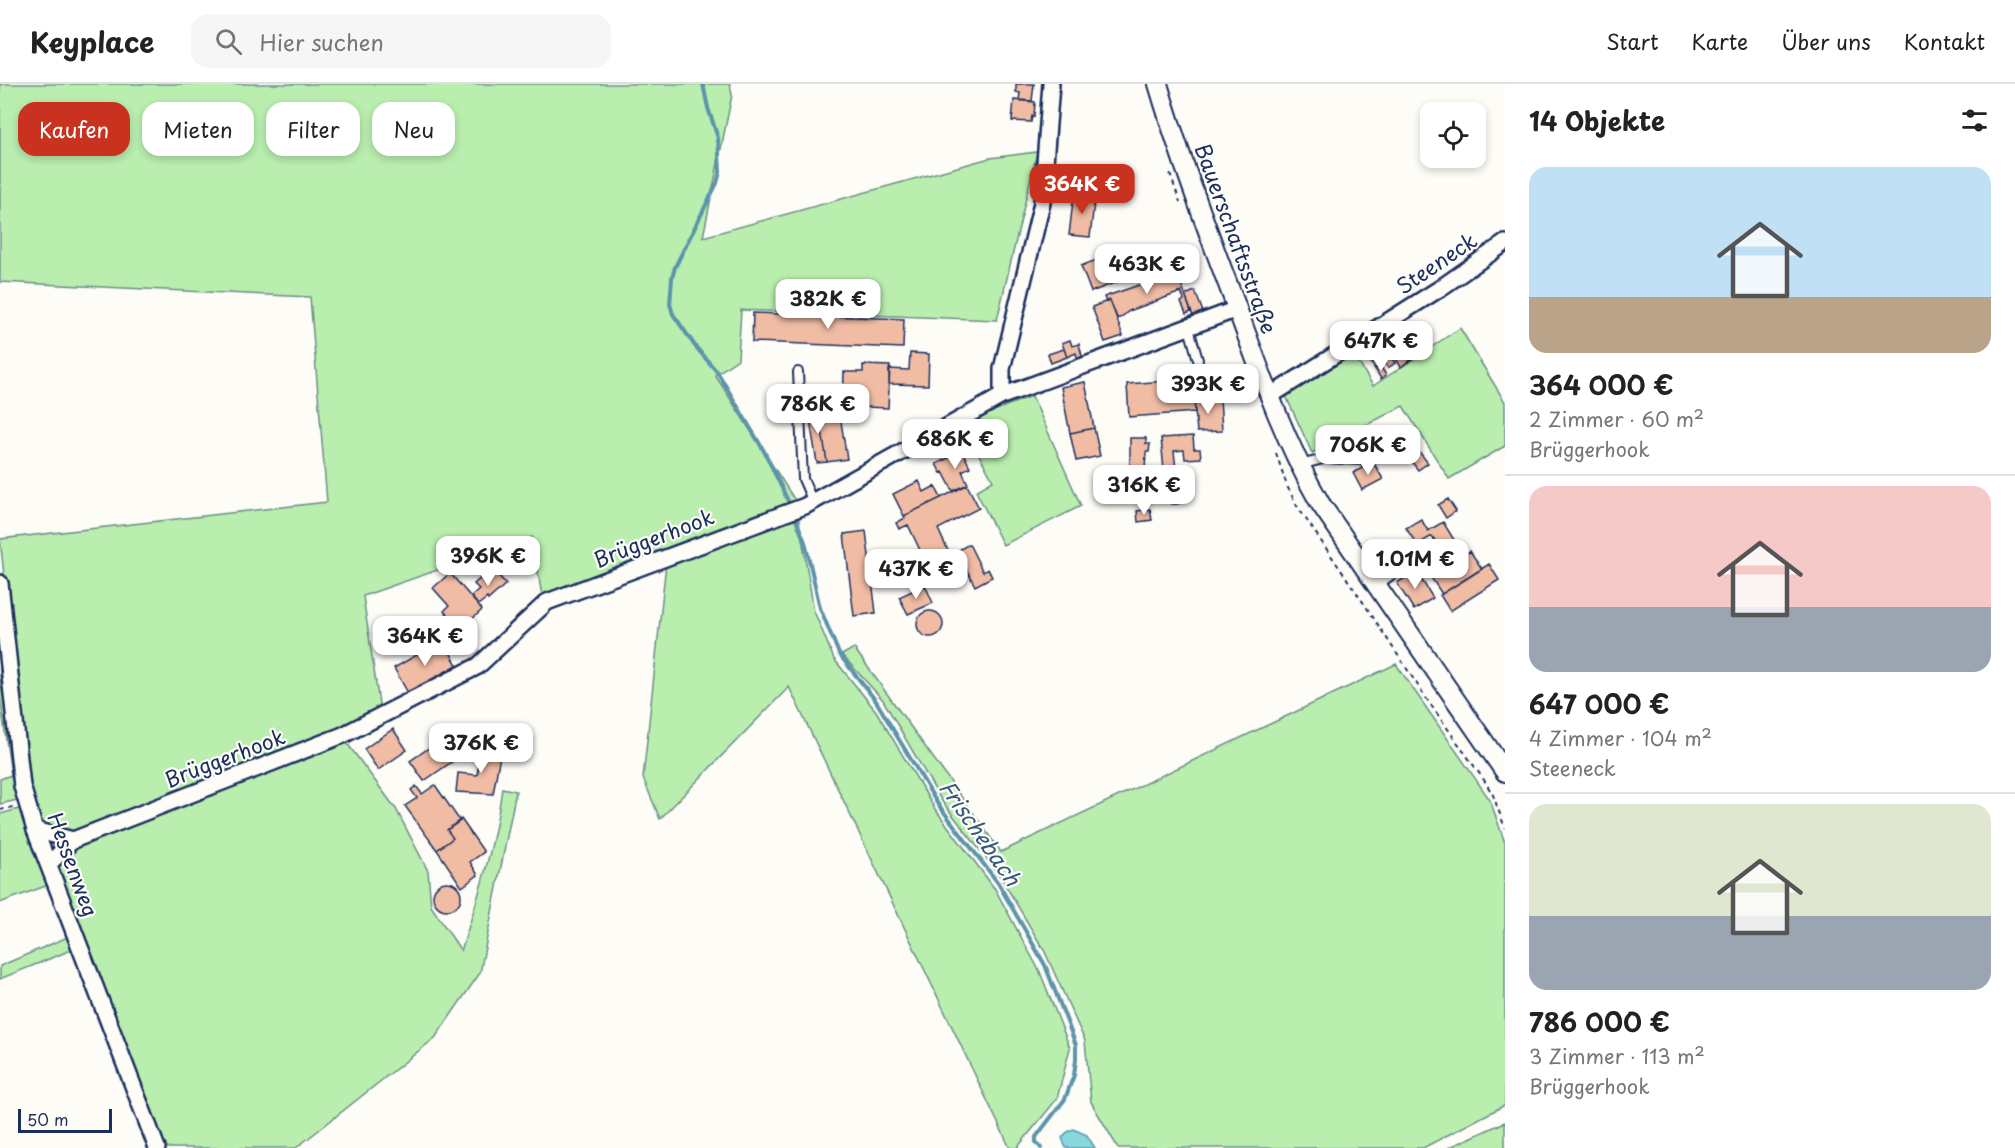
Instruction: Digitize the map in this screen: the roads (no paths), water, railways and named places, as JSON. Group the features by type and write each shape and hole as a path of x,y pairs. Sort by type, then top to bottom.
{"street":[{"path":"1002,396 1002,369 1042,202 1051,84"},
{"name":"Bauerschaftsstraße","path":"1158,84 1189,181 1270,396 1299,466 1320,504 1505,772"},
{"name":"Steeneck","path":"1270,396 1439,289 1505,243"},
{"name":"Brüggerhook","path":"73,840 353,730 478,666 547,602 813,502 1002,396 1237,309"},
{"name":"Hessenweg","path":"0,584 22,786 35,830 157,1148"},
{"path":"35,830 73,840"},
{"path":"49,864 73,840"}],"lane":[{"path":"1189,328 1198,360"},
{"path":"798,372 802,479 813,502"},
{"path":"1299,466 1327,458 1362,460"},
{"path":"1376,586 1419,557"}],"water":[{"path":"1073,1129 1087,1135 1095,1148 1066,1148 1062,1138"}],"waterway":[{"path":"703,84 718,138 720,172 717,183 675,267 670,304 673,314 695,346 718,373 764,451 788,501"},
{"name":"Frischebach","path":"796,520 805,542 820,608 839,654 876,701 937,803 998,883 1045,965 1076,1045 1076,1060 1074,1075 1065,1099 1036,1137 1036,1142 1041,1148"}]}
